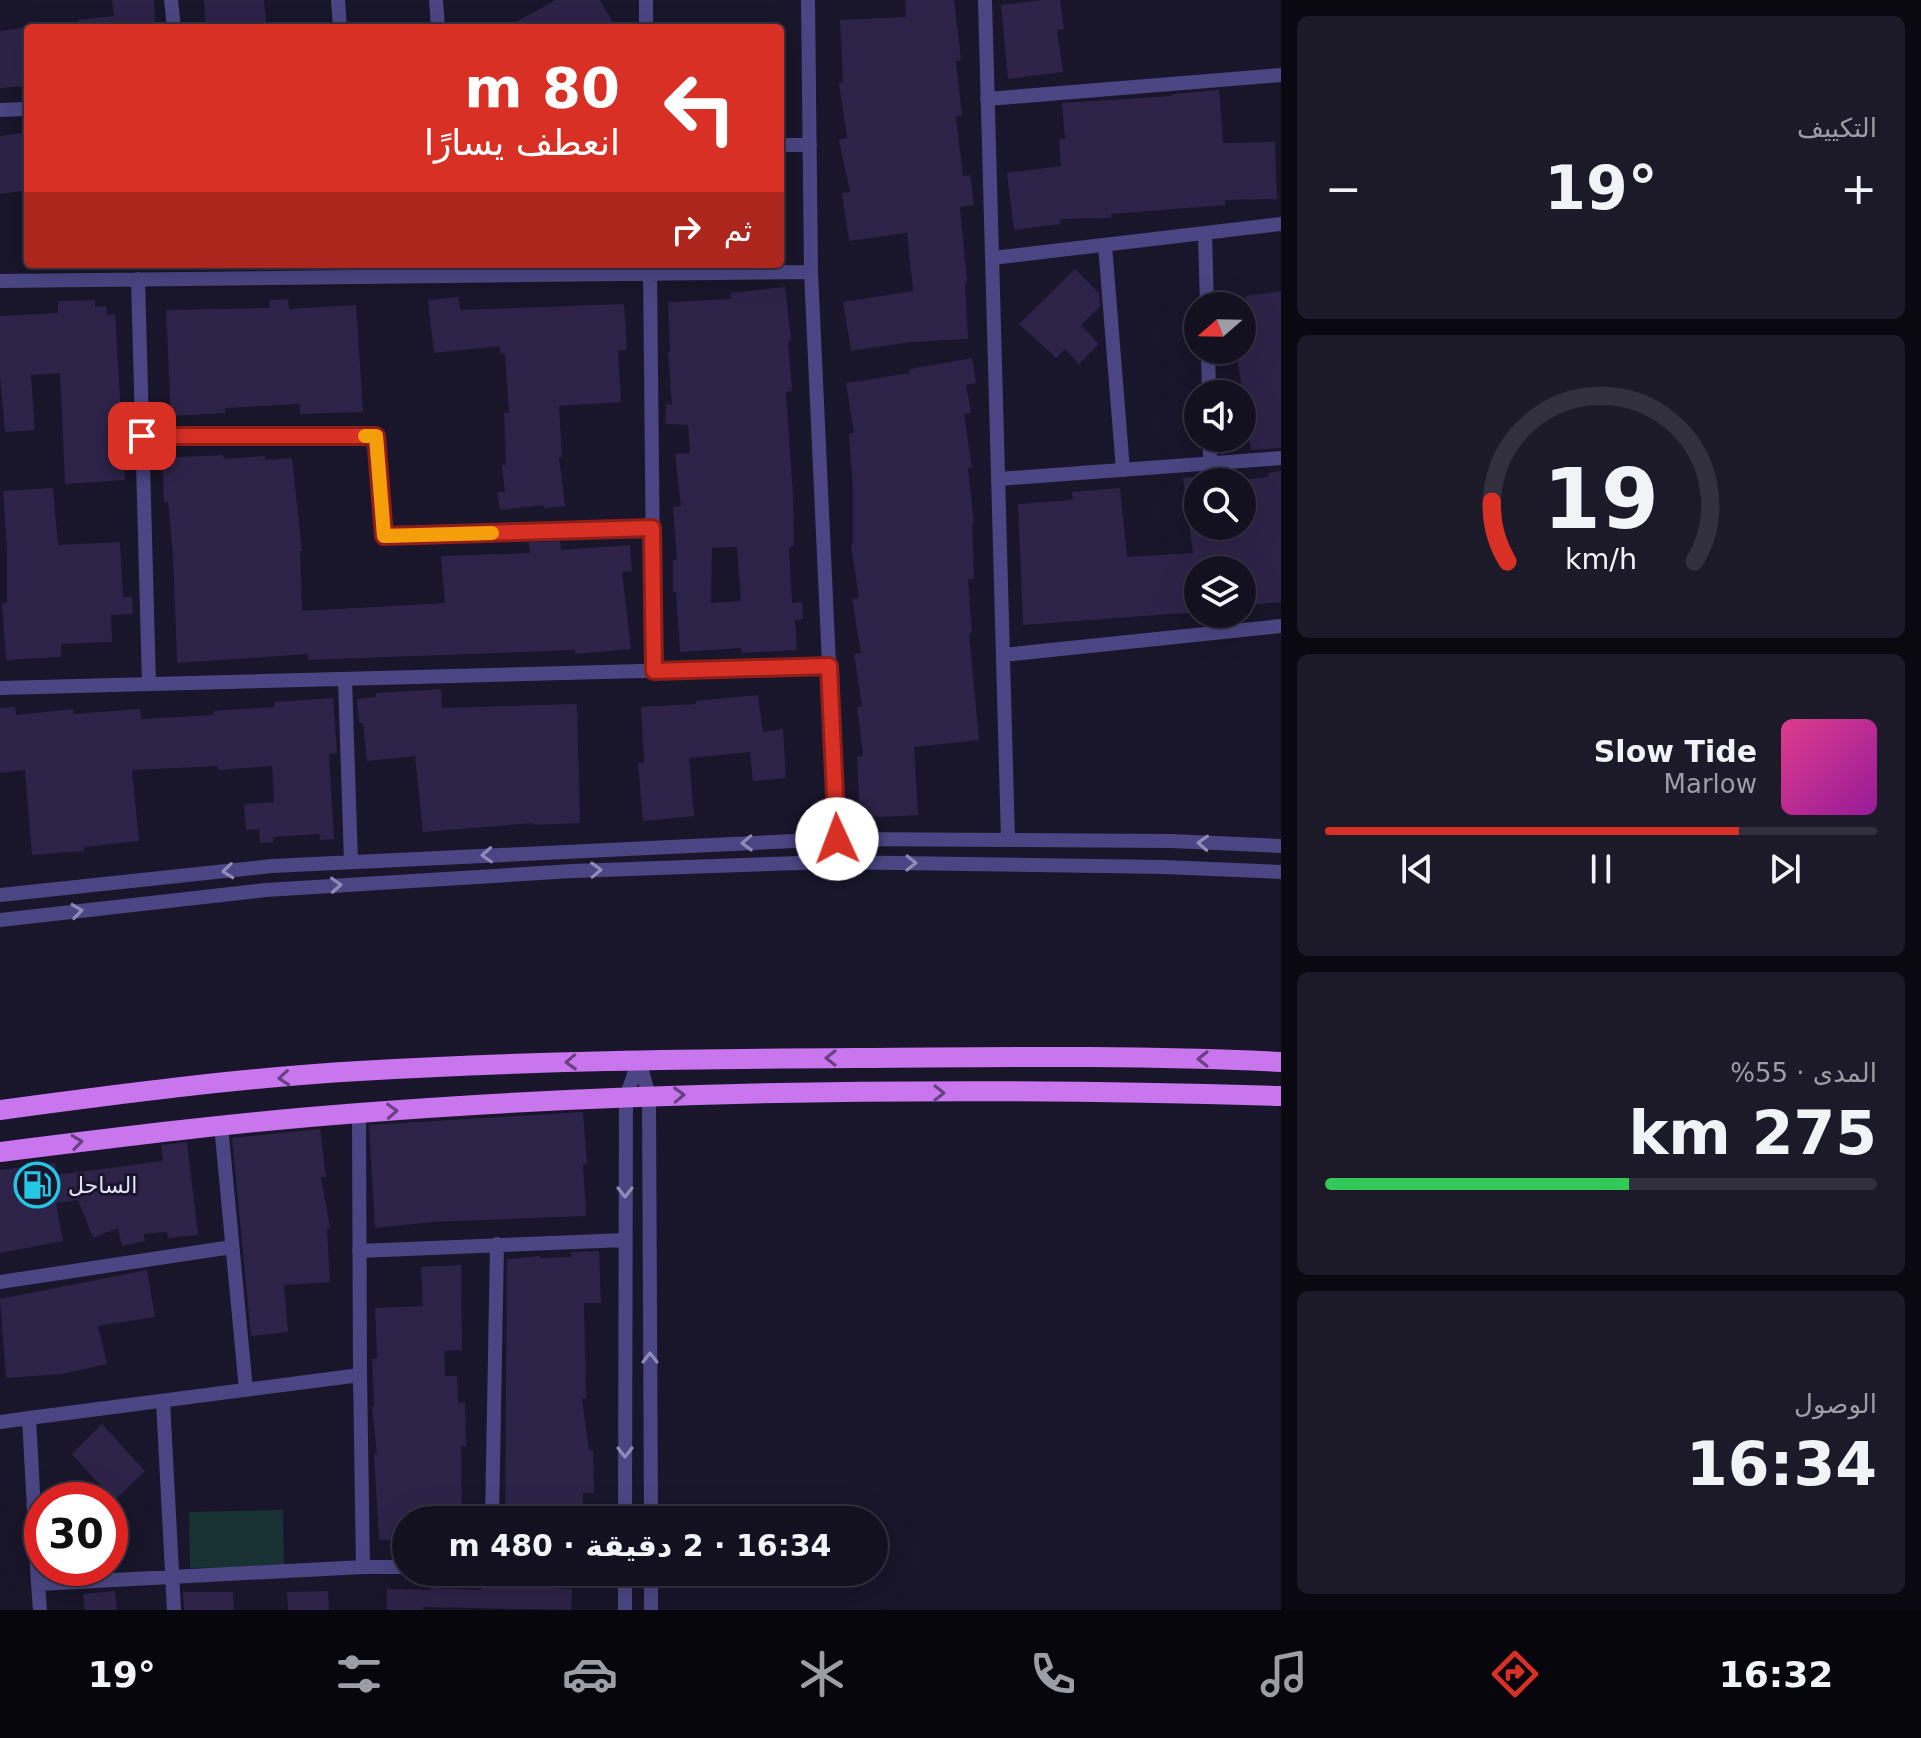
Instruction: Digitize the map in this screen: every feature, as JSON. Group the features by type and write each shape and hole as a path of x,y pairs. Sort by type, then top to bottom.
{"main road":[{"path":"0,1110 356,1071 639,1060 906,1058 1281,1062"},
{"path":"0,1152 221,1125 359,1113 626,1097 1138,1092 1281,1096"}],"street":[{"path":"171,0 174,24"},
{"path":"338,0 340,24"},
{"path":"436,0 438,24"},
{"path":"646,0 646,24"},
{"path":"808,0 811,272 837,839"},
{"path":"985,0 1008,840"},
{"path":"987,99 1281,75"},
{"path":"0,110 24,109"},
{"path":"784,145 810,145"},
{"path":"992,258 1281,224"},
{"path":"1205,233 1207,292"},
{"path":"1105,245 1123,470"},
{"path":"650,269 654,671"},
{"path":"0,281 358,270 811,272"},
{"path":"138,279 149,684"},
{"path":"142,436 376,436 384,536 652,528"},
{"path":"1210,452 1210,463"},
{"path":"998,479 1281,458"},
{"path":"1003,655 1281,626"},
{"path":"0,688 829,666"},
{"path":"345,679 351,862"},
{"path":"0,895 272,866 837,839 1171,841 1281,846"},
{"path":"0,920 266,890 589,870 829,862 1281,872"},
{"path":"639,1060 649,1096 651,1506"},
{"path":"625,1506 626,1097 639,1060"},
{"path":"359,1113 363,1567"},
{"path":"221,1125 246,1390"},
{"path":"359,1251 625,1240"},
{"path":"492,1506 497,1244"},
{"path":"0,1282 232,1247"},
{"path":"0,1422 360,1375"},
{"path":"163,1401 174,1610"},
{"path":"29,1418 32,1482"},
{"path":"128,1580 392,1567"},
{"path":"38,1586 40,1610"},
{"path":"625,1586 625,1610"},
{"path":"651,1586 651,1610"}],"green space":[{"path":"283,1510 284,1566 190,1568 189,1512"}],"building":[{"path":"112,0 154,0 155,24 78,24 78,20 114,16"},
{"path":"204,0 264,0 266,22 206,24"},
{"path":"556,0 600,0 614,24 512,24"},
{"path":"905,0 954,0 961,60 956,61 962,116 956,116 963,176 970,175 974,205 960,207 967,282 968,339 911,342 851,351 843,302 913,291 907,233 849,241 842,193 850,192 839,140 847,138 839,83 843,82 840,20 906,17"},
{"path":"1060,0 1064,29 1057,30 1063,72 1008,79 1001,5"},
{"path":"24,28 24,86 0,88 0,31"},
{"path":"1219,90 1223,143 1275,142 1277,199 1225,200 1225,205 1111,214 1111,218 1060,219 1061,224 1014,230 1007,173 1061,166 1059,139 1065,139 1062,103"},
{"path":"24,133 24,191 0,194 0,136"},
{"path":"1075,269 1099,293 1100,307 1081,325 1099,344 1079,364 1065,349 1056,358 1019,324"},
{"path":"785,287 791,340 788,341 792,391 786,392 793,495 794,546 789,547 792,603 802,602 803,619 795,620 797,650 742,653 741,648 680,652 676,592 673,592 673,560 677,560 673,507 681,506 675,454 690,453 688,425 665,424 666,404 672,405 668,302 731,299 730,293","holes":["737,547 741,601 711,603 712,548"]},
{"path":"1281,291 1281,448 1256,450 1256,380 1240,380 1238,364 1256,364 1256,294"},
{"path":"459,297 460,310 624,304 627,350 618,350 621,402 559,406 562,457 559,457 565,506 500,510 497,492 505,492 502,465 506,465 504,413 509,412 505,353 500,354 500,346 434,353 428,300"},
{"path":"288,299 289,309 356,305 363,412 300,414 300,404 225,408 225,413 171,416 166,310 270,308 269,300"},
{"path":"95,300 95,307 106,306 107,315 115,314 125,480 65,484 60,373 31,375 35,430 5,432 0,376 0,316 58,313 58,301"},
{"path":"972,358 976,383 966,385 971,413 964,414 972,468 968,468 974,524 974,579 968,579 972,633 969,633 979,740 914,747 918,815 860,818 857,757 863,756 857,707 862,706 854,654 861,653 852,599 859,598 851,545 853,490 849,434 854,433 846,383 910,373 910,369"},
{"path":"223,455 224,459 292,458 302,551 302,611 445,603 441,556 530,553 529,542 560,541 561,550 630,545 632,571 622,572 631,649 575,654 575,650 308,660 308,654 177,663 173,555 168,502 164,502 162,458"},
{"path":"1281,471 1281,602 1256,604 1256,556 1184,556 1184,613 1023,625 1018,504 1073,500 1072,492 1120,488 1127,557 1193,553 1191,540 1256,540 1256,478 1269,477 1268,473"},
{"path":"53,488 58,545 120,542 123,597 132,597 133,614 111,615 112,642 61,644 61,657 6,660 2,603 7,603 7,547 3,491"},
{"path":"441,689 442,708 577,704 580,823 533,823 423,832 415,756 367,761 357,699 376,697 376,693"},
{"path":"758,695 763,732 783,729 786,778 753,781 750,752 689,758 694,816 643,821 638,763 644,763 641,707 696,704 696,701"},
{"path":"333,698 337,753 329,754 334,839 320,840 319,834 273,837 274,842 260,843 259,829 246,830 244,804 274,802 272,766 218,770 218,766 132,770 139,841 84,847 84,851 32,855 25,770 0,773 0,708 15,707 16,715 73,709 73,714 140,709 141,719 214,715 214,711 275,707 274,702"},
{"path":"583,1112 587,1164 583,1164 586,1216 432,1222 375,1228 369,1125"},
{"path":"320,1129 326,1177 321,1177 330,1228 327,1229 330,1282 284,1285 288,1332 251,1336 232,1138"},
{"path":"187,1142 198,1235 168,1238 167,1232 144,1234 145,1241 122,1246 118,1228 93,1238 78,1200 56,1203 63,1241 0,1253 0,1170 55,1163 56,1175 163,1161 161,1145"},
{"path":"599,1251 601,1303 584,1303 586,1398 582,1398 589,1450 593,1450 594,1493 583,1493 583,1506 505,1506 507,1259 572,1257 571,1252"},
{"path":"461,1265 462,1350 444,1351 445,1376 457,1376 458,1403 465,1403 466,1446 461,1446 462,1506 392,1506 392,1540 379,1540 374,1454 377,1454 372,1407 372,1359 377,1358 375,1308 423,1306 421,1267"},
{"path":"147,1270 155,1317 98,1326 107,1364 62,1374 6,1378 0,1299"},
{"path":"102,1424 145,1471 128,1487 128,1482 97,1482 72,1454"},
{"path":"387,1589 572,1589 571,1610 423,1607 423,1610 387,1610"},
{"path":"115,1591 117,1610 85,1610 83,1594"},
{"path":"328,1591 329,1610 288,1610 287,1592"},
{"path":"183,1592 233,1592 234,1610 184,1610"}],"slow traffic":[{"path":"365,436 376,436 384,536 492,533"}],"place":[{"name":"الساحل","path":"37,1185"}],"route":[{"path":"142,436 376,436 384,536 652,528 654,671 829,666 837,839"}]}
